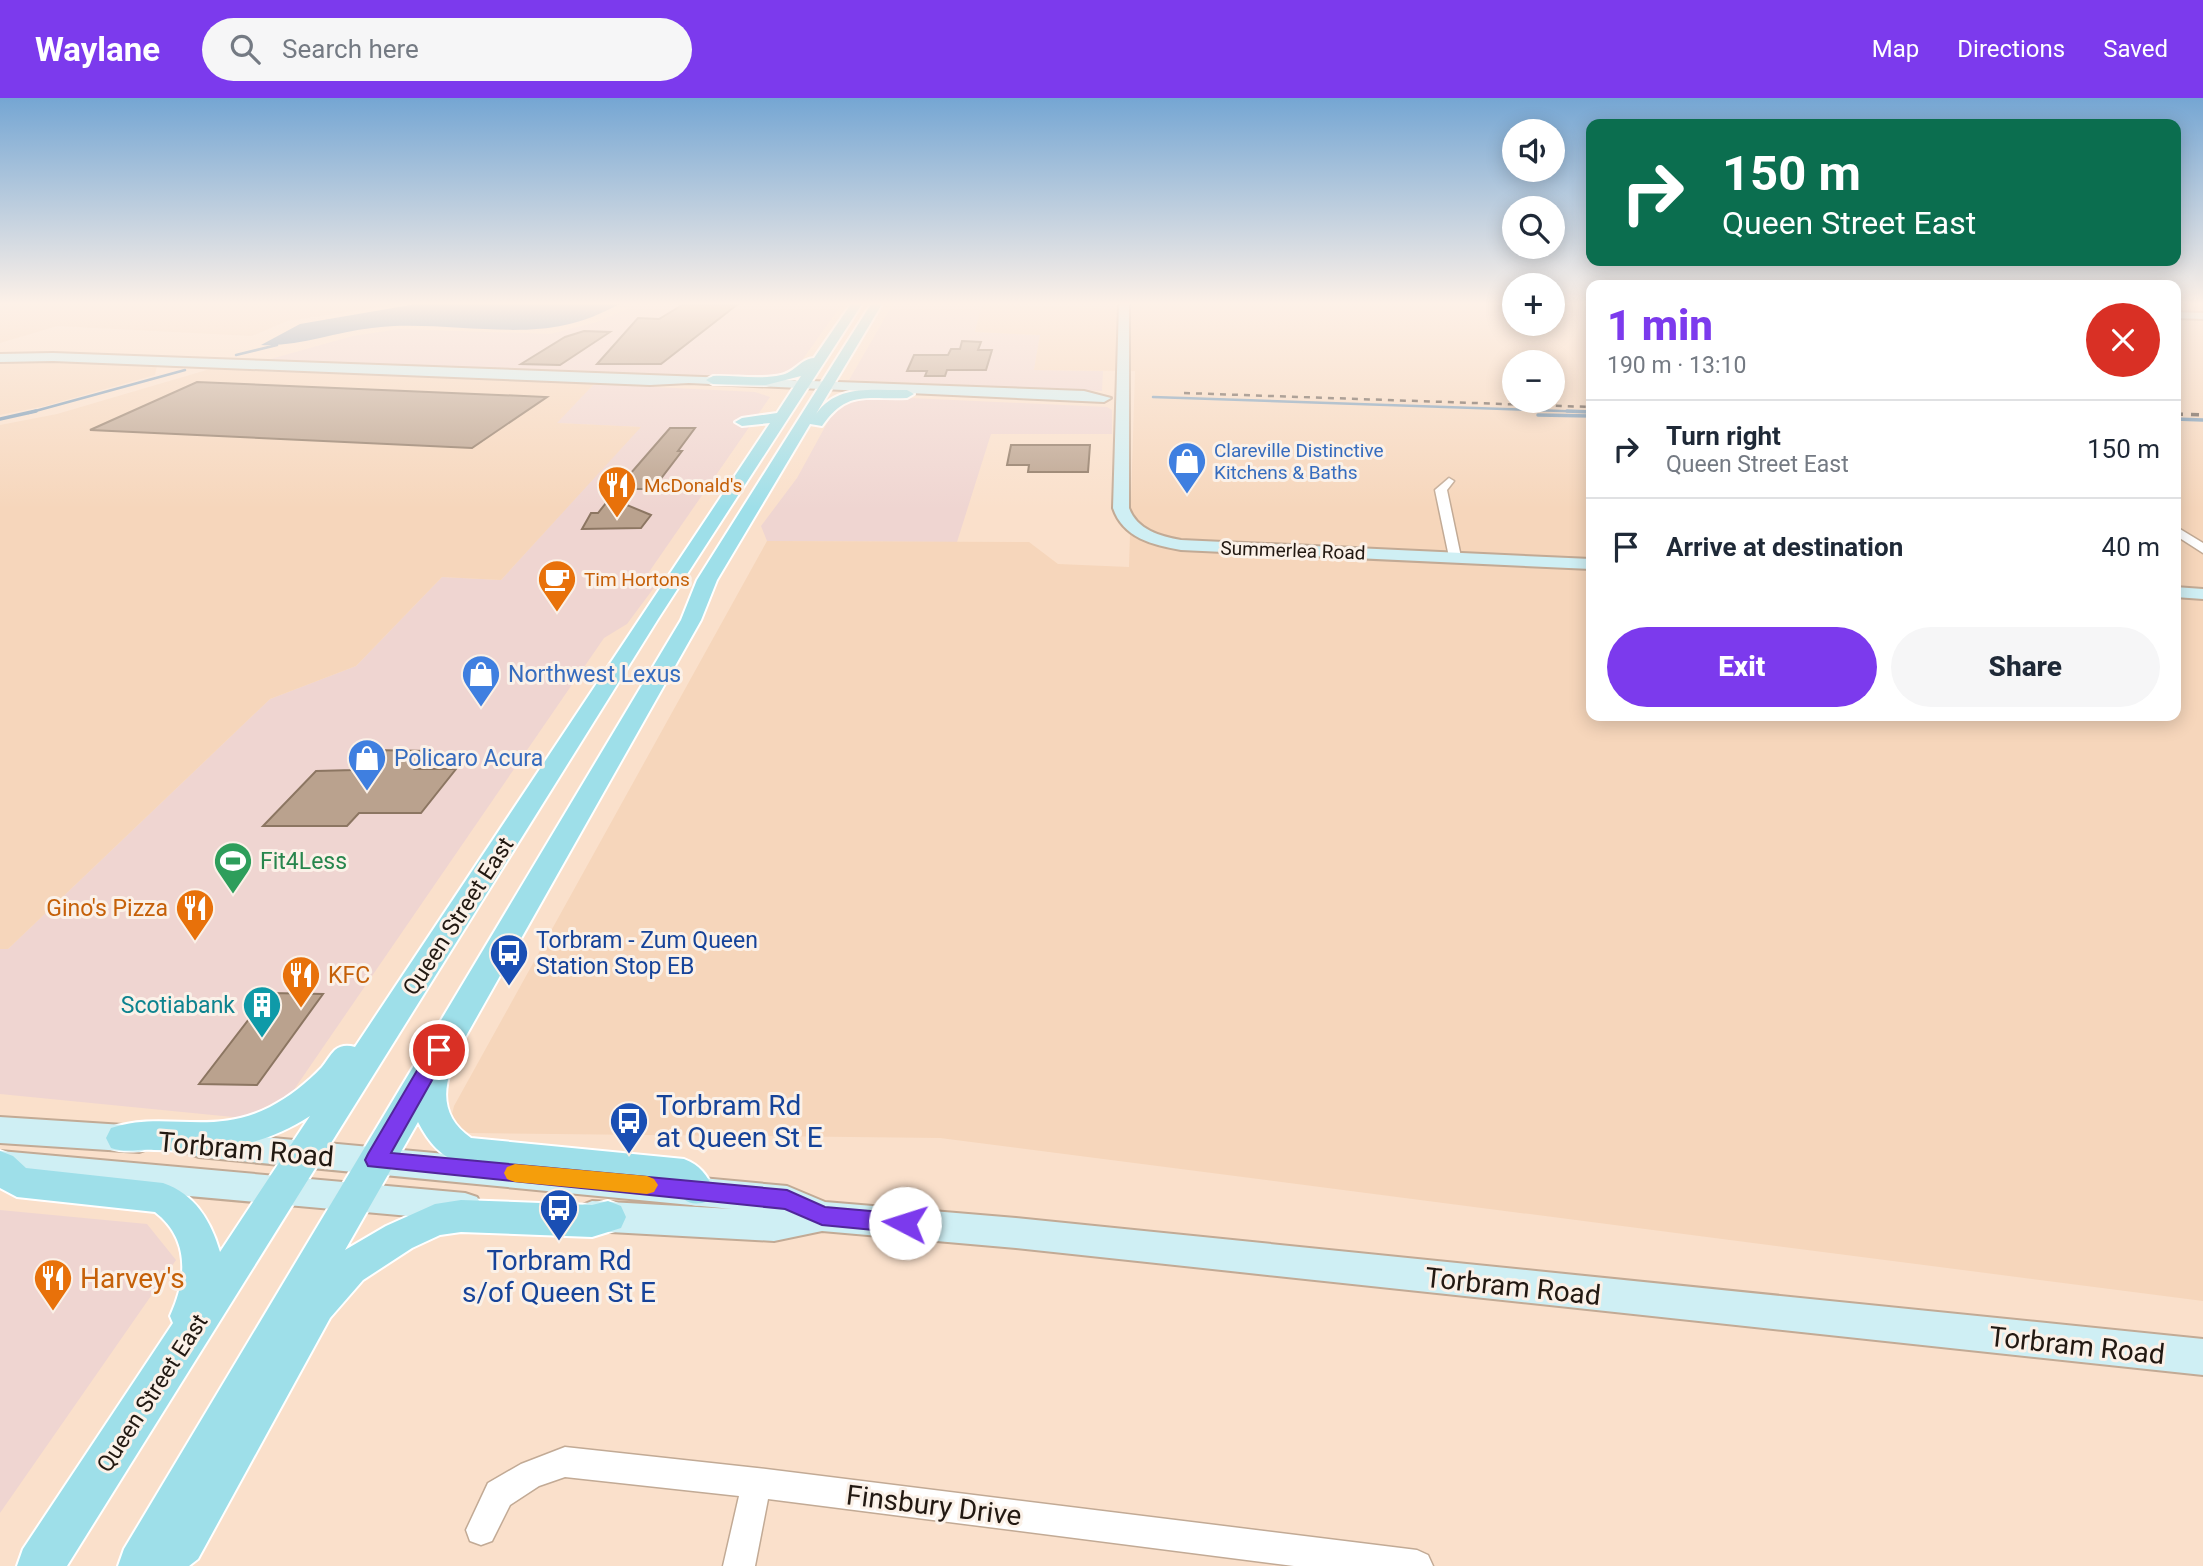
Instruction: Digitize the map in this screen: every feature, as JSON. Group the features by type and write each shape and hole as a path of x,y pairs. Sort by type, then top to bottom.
{"main road":[{"path":"710,383 786,379 802,373"},
{"name":"Queen Street East","path":"141,1566 691,620 801,387 811,373"},
{"name":"Queen Street East","path":"40,1566 423,971 782,429 824,388 833,373"},
{"path":"710,383 774,393 785,400 782,429 811,433 829,403 838,399 863,394 906,394"},
{"path":"123,1138 141,1134 200,1138 240,1132 293,1110 313,1097 335,1075 398,981 423,971"},
{"path":"467,1003 466,1017 432,1077 429,1093 435,1126 447,1143 464,1151 684,1174 696,1190"},
{"path":"0,1166 17,1182 163,1198 180,1208 199,1237 203,1271 195,1307 139,1400 138,1415"},
{"path":"149,1566 181,1543 316,1305 357,1262 435,1220 461,1216 592,1221 608,1217"}],"street":[{"path":"445,373 674,381 680,385 710,383 1070,394 1113,399"},
{"name":"Summerlea Road","path":"1116,373 1113,399 1123,520 1163,541 1181,545 1586,564"},
{"path":"824,388 1083,401 1113,399"},
{"path":"1448,481 1441,490 1455,557"},
{"path":"2181,533 2203,549"},
{"path":"2181,592 2203,594"},
{"name":"Torbram Road","path":"0,1130 305,1153 696,1190 787,1200 822,1216"},
{"name":"Torbram Road","path":"0,1166 354,1198 608,1217 774,1226 822,1216 1016,1233 2203,1357"},
{"name":"Finsbury Drive","path":"481,1530 499,1494 531,1474 565,1462 757,1483 1417,1566"},
{"path":"739,1566 757,1483"}],"shaded area":[{"path":"0,373 156,373 155,375 45,406 0,415"},
{"path":"198,373 300,373 594,384 557,423 641,427 501,580 442,577 356,666 270,699 8,949 0,949 0,425 57,414"},
{"path":"595,373 793,373 765,379"},
{"path":"853,373 1103,373 1102,391 849,380"},
{"path":"1135,373 1502,373 1502,413 1565,413 1565,373 1586,373 1586,721 2181,721 2181,373 2203,373 2203,1301 940,1138 469,1133 459,1127 452,1114 454,1106 767,541 1029,542 1058,564 1129,567"},
{"path":"594,384 755,392 770,397 649,572 656,585 627,624 604,638 291,1094 243,1118 0,1094 0,949 8,949 270,699 356,666 442,577 501,580 640,427 556,423"},
{"path":"868,396 1107,407 1112,410 1112,434 991,434 957,542 767,541 761,526 797,478 837,405"},
{"path":"0,1210 147,1224 176,1260 0,1513"}],"building":[{"path":"926,373 946,373 945,376 925,376"},
{"path":"197,382 547,397 472,448 90,430"},
{"path":"670,428 695,428 678,451 682,451 653,489 617,489"},
{"path":"1011,445 1090,445 1088,472 1028,472 1029,465 1007,465"},
{"name":"McDonald's","path":"610,498 651,515 641,528 582,529 591,513 598,513"},
{"name":"Policaro Acura","path":"372,750 428,751 415,769 456,769 421,813 359,813 347,826 263,826 316,771 354,770"},
{"name":"Scotiabank","path":"269,993 323,994 257,1085 199,1084"}],"waterway":[{"path":"32,412 176,373"},
{"path":"1153,397 1586,412"},
{"path":"1567,411 1586,412"},
{"path":"0,419 32,412"},
{"path":"28,413 32,412"},
{"path":"1538,415 1586,416"},
{"path":"2181,419 2203,420"}],"railway":[{"path":"1184,393 1586,407"},
{"path":"2181,414 2203,415"}],"slow traffic":[{"path":"515,1173 647,1185"}],"place":[{"name":"Clareville Distinctive Kitchens & Baths","path":"1187,495"},
{"name":"McDonald's","path":"617,519"},
{"name":"Tim Hortons","path":"557,613"},
{"name":"Northwest Lexus","path":"481,708"},
{"name":"Policaro Acura","path":"367,792"},
{"name":"Fit4Less","path":"233,895"},
{"name":"Gino's Pizza","path":"195,942"},
{"name":"Torbram - Zum Queen Station Stop EB","path":"509,987"},
{"name":"KFC","path":"301,1009"},
{"name":"Scotiabank","path":"262,1039"},
{"name":"Torbram Rd at Queen St E","path":"629,1155"},
{"name":"Torbram Rd s/of Queen St E","path":"559,1242"},
{"name":"Harvey's","path":"53,1312"}],"route":[{"path":"439,1050 376,1160 787,1200 822,1216 905,1223"}]}
